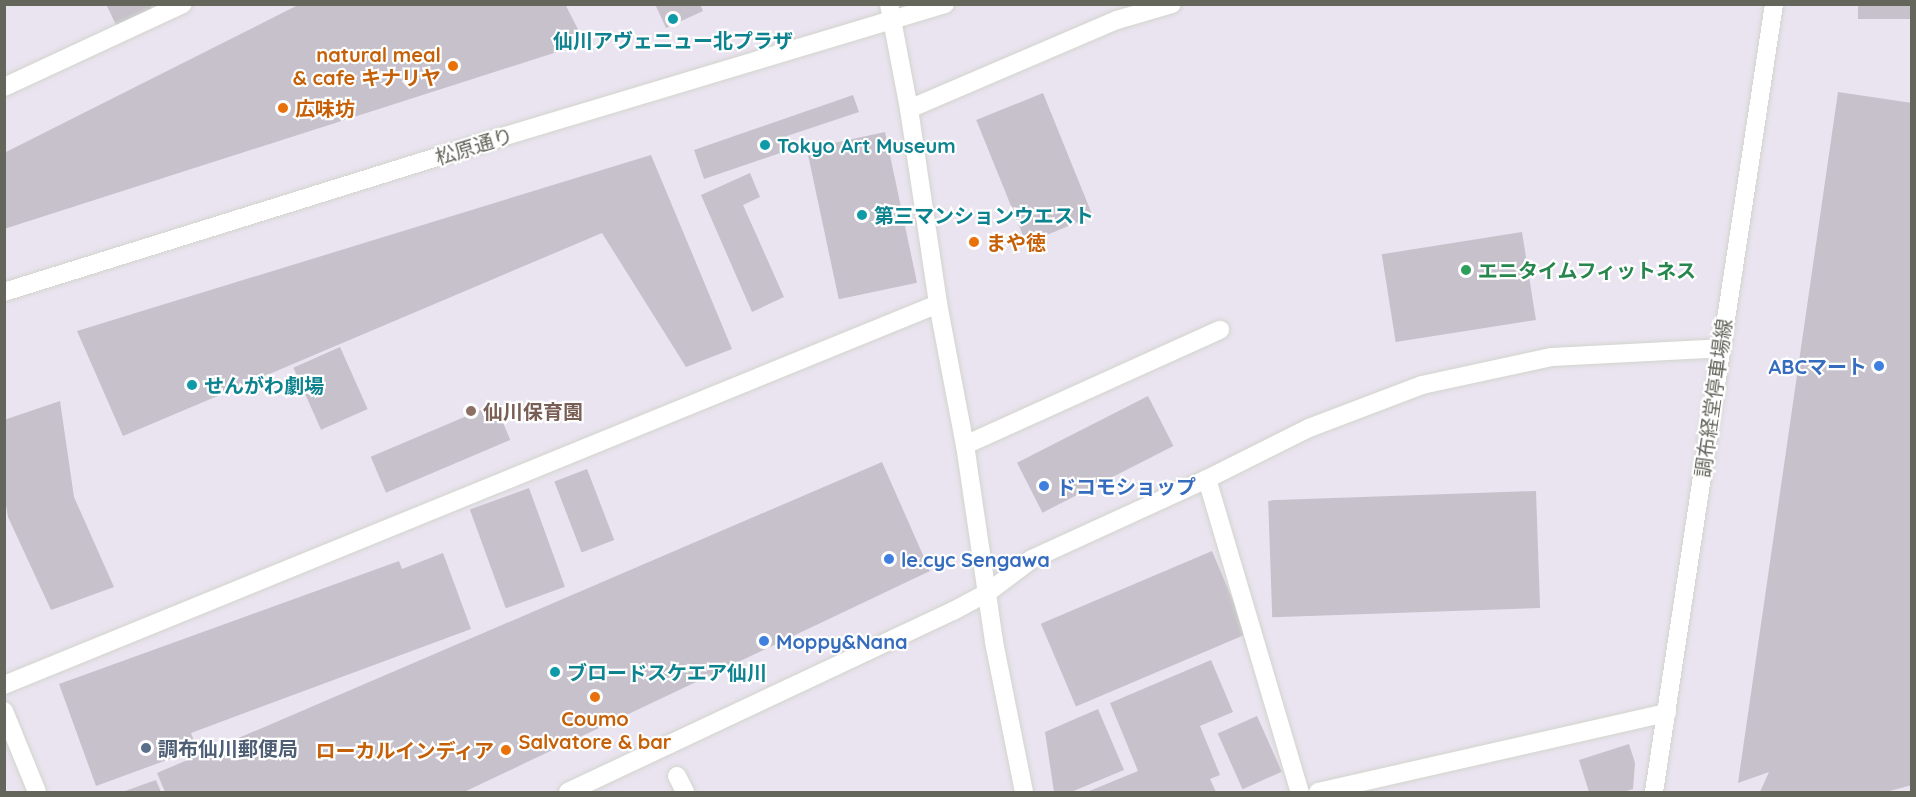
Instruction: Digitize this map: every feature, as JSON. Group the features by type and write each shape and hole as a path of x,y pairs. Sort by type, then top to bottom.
{"street":[{"path":"4,87 183,4"},
{"name":"松原通り","path":"4,292 484,143 891,12 945,4"},
{"path":"909,109 1116,20 1172,4"},
{"name":"調布経堂停車場線","path":"1654,792 1774,4"},
{"path":"891,12 909,109 938,304 965,445 994,642 1024,792"},
{"path":"4,685 938,304"},
{"path":"965,445 1220,330"},
{"path":"568,792 987,593 1032,559 1309,428 1422,385 1552,357 1689,352 1721,348"},
{"path":"1207,478 1300,792"},
{"path":"4,711 37,792"},
{"path":"1318,792 1667,713"}],"building":[{"path":"106,4 150,4 152,9 117,27"},
{"path":"300,4 565,4 585,43 4,229 4,153"},
{"name":"仙川アヴェニュー北プラザ","path":"655,4 700,4 703,11 666,28"},
{"path":"1858,4 1912,4 1912,19 1858,19"},
{"path":"1838,92 1912,103 1912,785 1886,792 1760,792 1769,772 1738,783"},
{"path":"1043,93 1093,216 1026,243 976,120"},
{"path":"853,95 859,112 787,136 792,149 704,179 694,150"},
{"name":"第三マンションウエスト","path":"885,132 917,283 839,299 807,149"},
{"path":"651,155 732,349 686,367 602,233 123,436 77,331"},
{"path":"750,173 760,197 743,205 784,297 752,312 701,195"},
{"path":"1522,232 1536,320 1396,342 1382,254"},
{"path":"340,347 368,409 321,430 293,368"},
{"path":"1148,396 1173,446 1042,513 1017,463"},
{"path":"60,401 74,497 114,587 51,610 8,517 4,493 4,420"},
{"path":"495,404 510,440 386,493 371,457"},
{"name":"ブロードスケエア仙川","path":"882,462 930,571 464,792 165,792 157,773"},
{"path":"587,469 614,540 582,552 554,482"},
{"path":"529,488 565,587 506,608 470,510"},
{"path":"1536,491 1540,608 1272,617 1268,500"},
{"path":"1212,551 1247,634 1076,707 1041,624"},
{"path":"443,553 471,629 191,733 197,749 96,786 59,684 399,561 402,569"},
{"path":"1211,660 1233,712 1200,726 1220,775 1210,779 1216,792 1087,792 1138,771 1110,703"},
{"path":"1098,709 1124,770 1071,792 1054,792 1045,732"},
{"path":"1257,716 1282,772 1243,789 1218,733"},
{"path":"1629,744 1635,763 1633,789 1623,792 1589,792 1579,760"},
{"path":"156,780 161,792 122,792"}],"place":[{"name":"仙川アヴェニュー北プラザ","path":"673,19"},
{"name":"natural meal & cafe キナリヤ","path":"453,66"},
{"name":"広味坊","path":"283,108"},
{"name":"Tokyo Art Museum","path":"765,145"},
{"name":"第三マンションウエスト","path":"862,215"},
{"name":"まや徳","path":"974,242"},
{"name":"エニタイムフィットネス","path":"1466,270"},
{"name":"ABCマート","path":"1879,366"},
{"name":"せんがわ劇場","path":"192,385"},
{"name":"仙川保育園","path":"471,411"},
{"name":"ドコモショップ","path":"1044,486"},
{"name":"le.cyc Sengawa","path":"889,559"},
{"name":"Moppy&Nana","path":"764,641"},
{"name":"ブロードスケエア仙川","path":"555,672"},
{"name":"Coumo Salvatore & bar","path":"595,697"},
{"name":"調布仙川郵便局","path":"146,748"},
{"name":"ローカルインディア","path":"506,750"}]}
